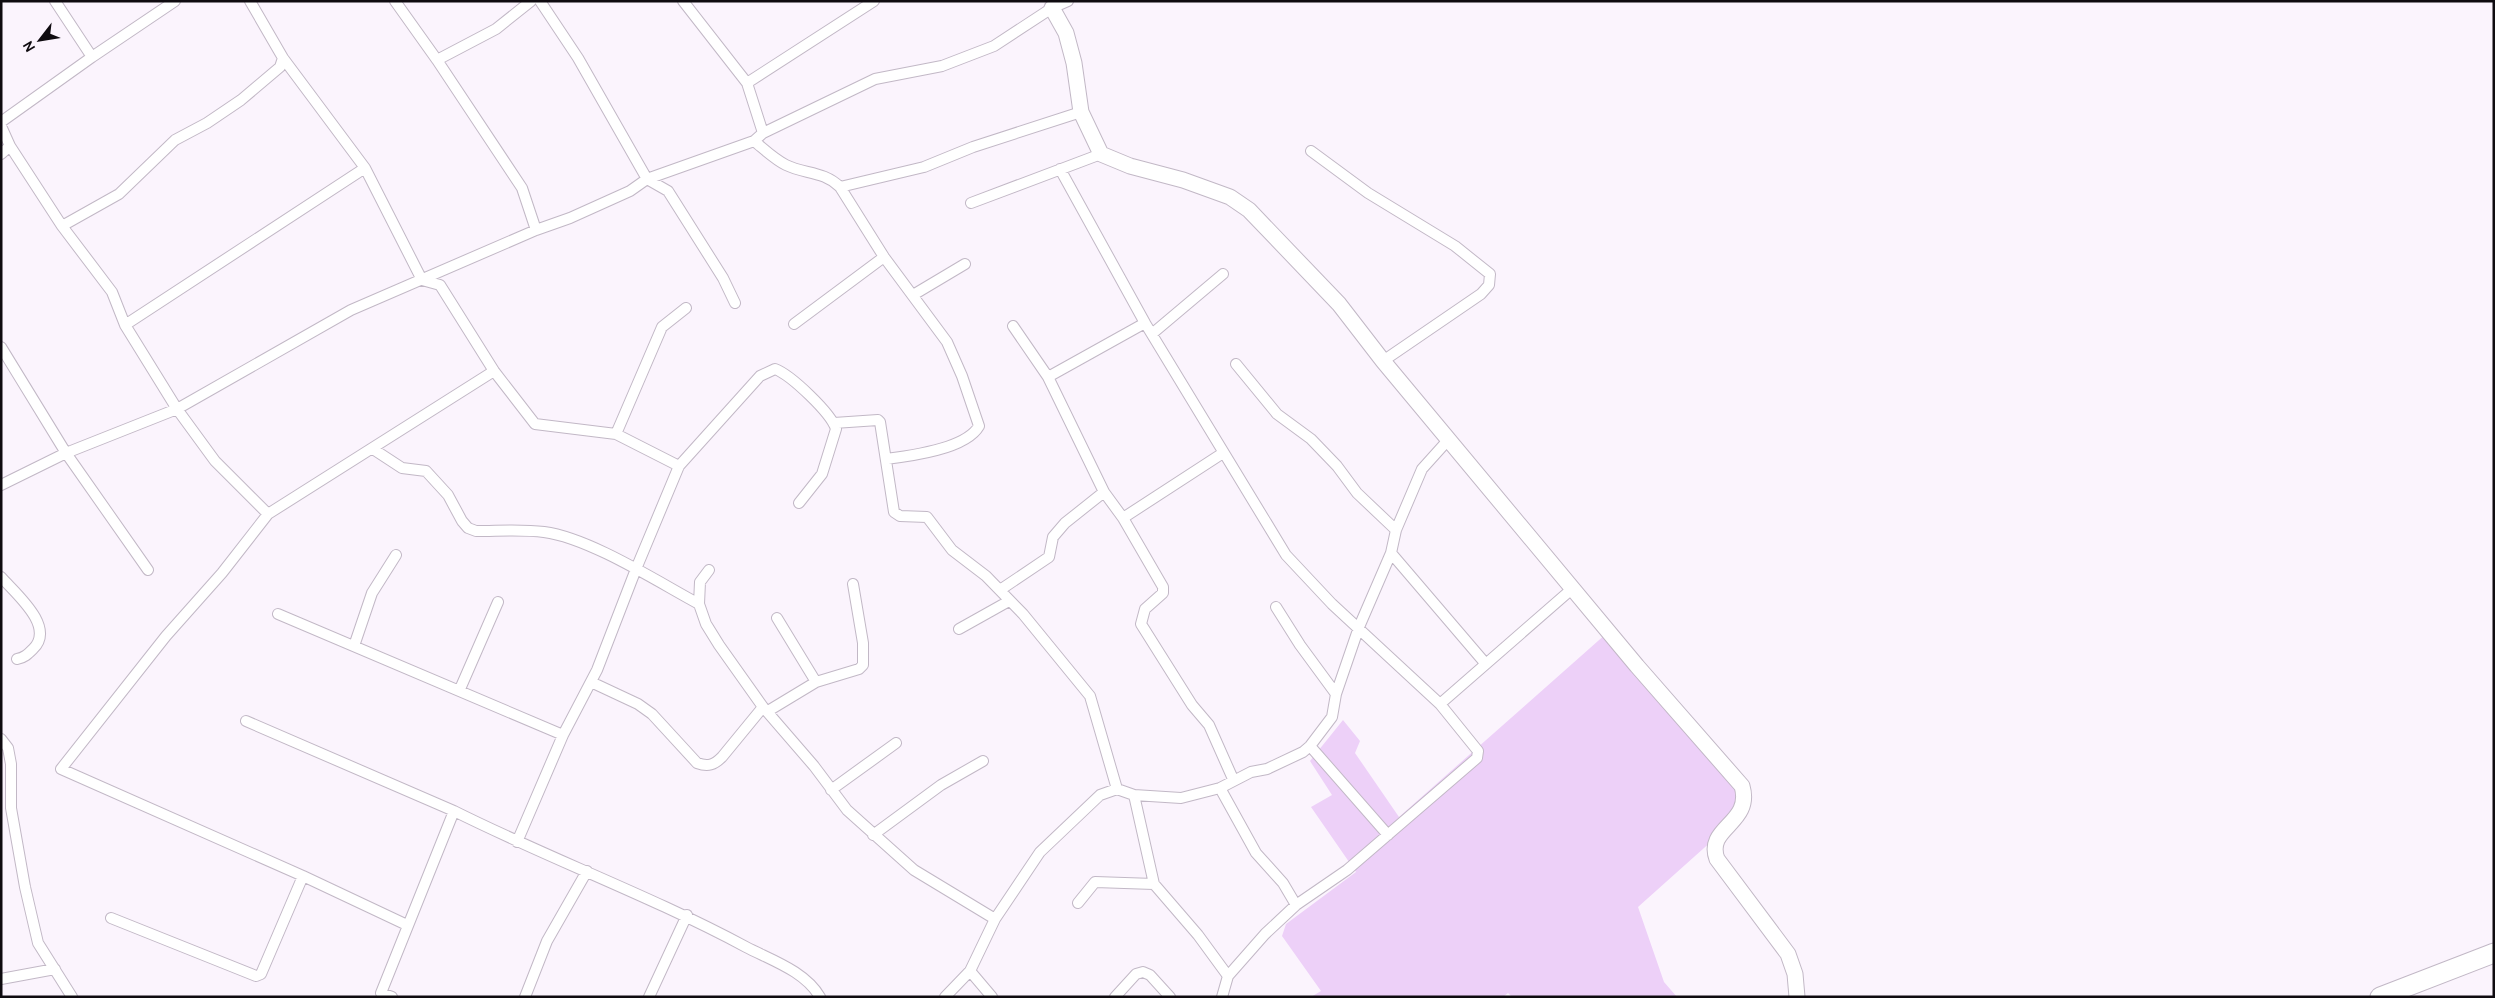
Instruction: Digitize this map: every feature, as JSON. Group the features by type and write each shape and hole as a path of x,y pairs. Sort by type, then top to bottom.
{"highway":[{"path":"2380,997 2494,953"}],"street":[{"path":"55,1 92,56"},
{"path":"1,122 92,56 175,1"},
{"path":"250,1 283,58 365,168 422,280 440,285 494,371 536,424 616,434 679,466"},
{"path":"395,1 437,60 522,188 536,230"},
{"path":"437,60 496,29 531,1"},
{"path":"540,1 578,58 648,179 668,191 724,278 734,303"},
{"path":"683,1 747,83 763,133"},
{"path":"747,83 874,1"},
{"path":"1,485 66,453 177,409 351,310 536,230 570,218 630,191 648,179 754,141 763,133 875,79 942,66 994,46 1062,4 1066,33 1074,63 1081,112 1101,154 1130,166 1190,182 1230,197 1249,210 1314,277 1636,666 1742,786 1745,797 1743,809 1717,839 1714,850 1717,859 1788,954 1795,974 1798,997"},
{"path":"62,226 119,194 175,140 207,123 241,100 280,67 283,58"},
{"path":"840,188 924,167 973,147 1081,112"},
{"path":"1,126 10,146 62,226 112,292 125,325 177,409 215,461 268,514"},
{"path":"754,141 788,166 811,171 833,180 884,257 947,342 962,376 979,426 975,433 966,439 920,454 886,459"},
{"path":"1,154 10,146"},
{"path":"1311,151 1368,194 1455,246 1490,274 1489,284 1481,294 1383,361"},
{"path":"971,204 1101,154"},
{"path":"125,325 365,168"},
{"path":"1060,169 1145,323 1286,555 1332,604 1440,704 1478,751 1477,758 1416,809 1388,836 1347,870 1296,905 1265,934 1228,976 1222,997"},
{"path":"794,324 884,257"},
{"path":"913,295 964,264"},
{"path":"1153,334 1223,274"},
{"path":"616,434 662,327 686,308"},
{"path":"1048,377 1145,323"},
{"path":"1013,326 1048,377 1104,492 1123,518 1163,587 1163,593 1145,609 1141,624 1192,705 1209,725 1233,779"},
{"path":"1,347 66,453 148,570"},
{"path":"1236,364 1277,414 1311,439 1357,492 1396,530"},
{"path":"517,842 563,735 591,682 679,466 760,376 775,369 784,372 834,423 836,429 833,444 822,474 799,503"},
{"path":"407,925 303,876 61,769 166,636 222,573 268,514 494,371"},
{"path":"834,423 878,420 881,426 894,512 896,515 927,518 960,558 986,576 1023,614 1090,696 1117,789"},
{"path":"945,997 970,971 995,919 1040,852 1086,806 1100,795 1117,789 1134,795 1181,798 1220,788 1233,779 1287,760 1310,746 1332,717 1336,694 1359,627 1391,553 1396,530 1422,469 1449,440"},
{"path":"373,449 402,468 426,471 448,495 468,528 476,530 545,532 576,540 699,604"},
{"path":"1123,518 1223,454"},
{"path":"1000,590 1048,557 1053,537 1065,523 1104,492"},
{"path":"1391,553 1485,663"},
{"path":"354,646 372,593 396,555"},
{"path":"709,570 700,582 699,604 706,624 719,646 766,709 841,804 873,835 914,870 995,919"},
{"path":"1,577 35,618 41,630 36,647 23,658 17,659"},
{"path":"591,682 638,704 652,714 697,763 706,766 715,764 766,709 816,682 859,669 864,665 863,643 852,584"},
{"path":"1440,704 1485,663 1509,646 1573,588"},
{"path":"959,629 1009,600"},
{"path":"460,689 498,602"},
{"path":"1276,607 1300,645 1336,694"},
{"path":"278,614 460,689 563,735"},
{"path":"777,618 816,682"},
{"path":"246,721 454,811 517,842 687,915 804,977 820,997"},
{"path":"1,739 8,748 11,764 11,808 25,887 38,943 72,997"},
{"path":"831,790 896,743"},
{"path":"1310,746 1388,836"},
{"path":"873,835 941,785 983,761"},
{"path":"1220,788 1256,853 1283,883 1296,905"},
{"path":"1134,795 1154,884 1198,935 1228,976"},
{"path":"392,997 381,993 454,811"},
{"path":"525,997 547,942 587,871"},
{"path":"111,918 256,976 260,974 303,876"},
{"path":"1078,903 1095,882 1154,884"},
{"path":"649,997 687,915"},
{"path":"1,979 55,969"},
{"path":"970,971 992,997"},
{"path":"1115,997 1136,974 1143,972 1150,975 1170,997"}],"shaded area":[{"path":"1607,633 1751,806 1638,907 1664,982 1677,997 1512,997 1508,993 1503,997 1311,997 1321,991 1282,936 1286,924 1356,872 1311,807 1332,795 1310,761 1343,720 1360,741 1355,753 1399,817"}]}
